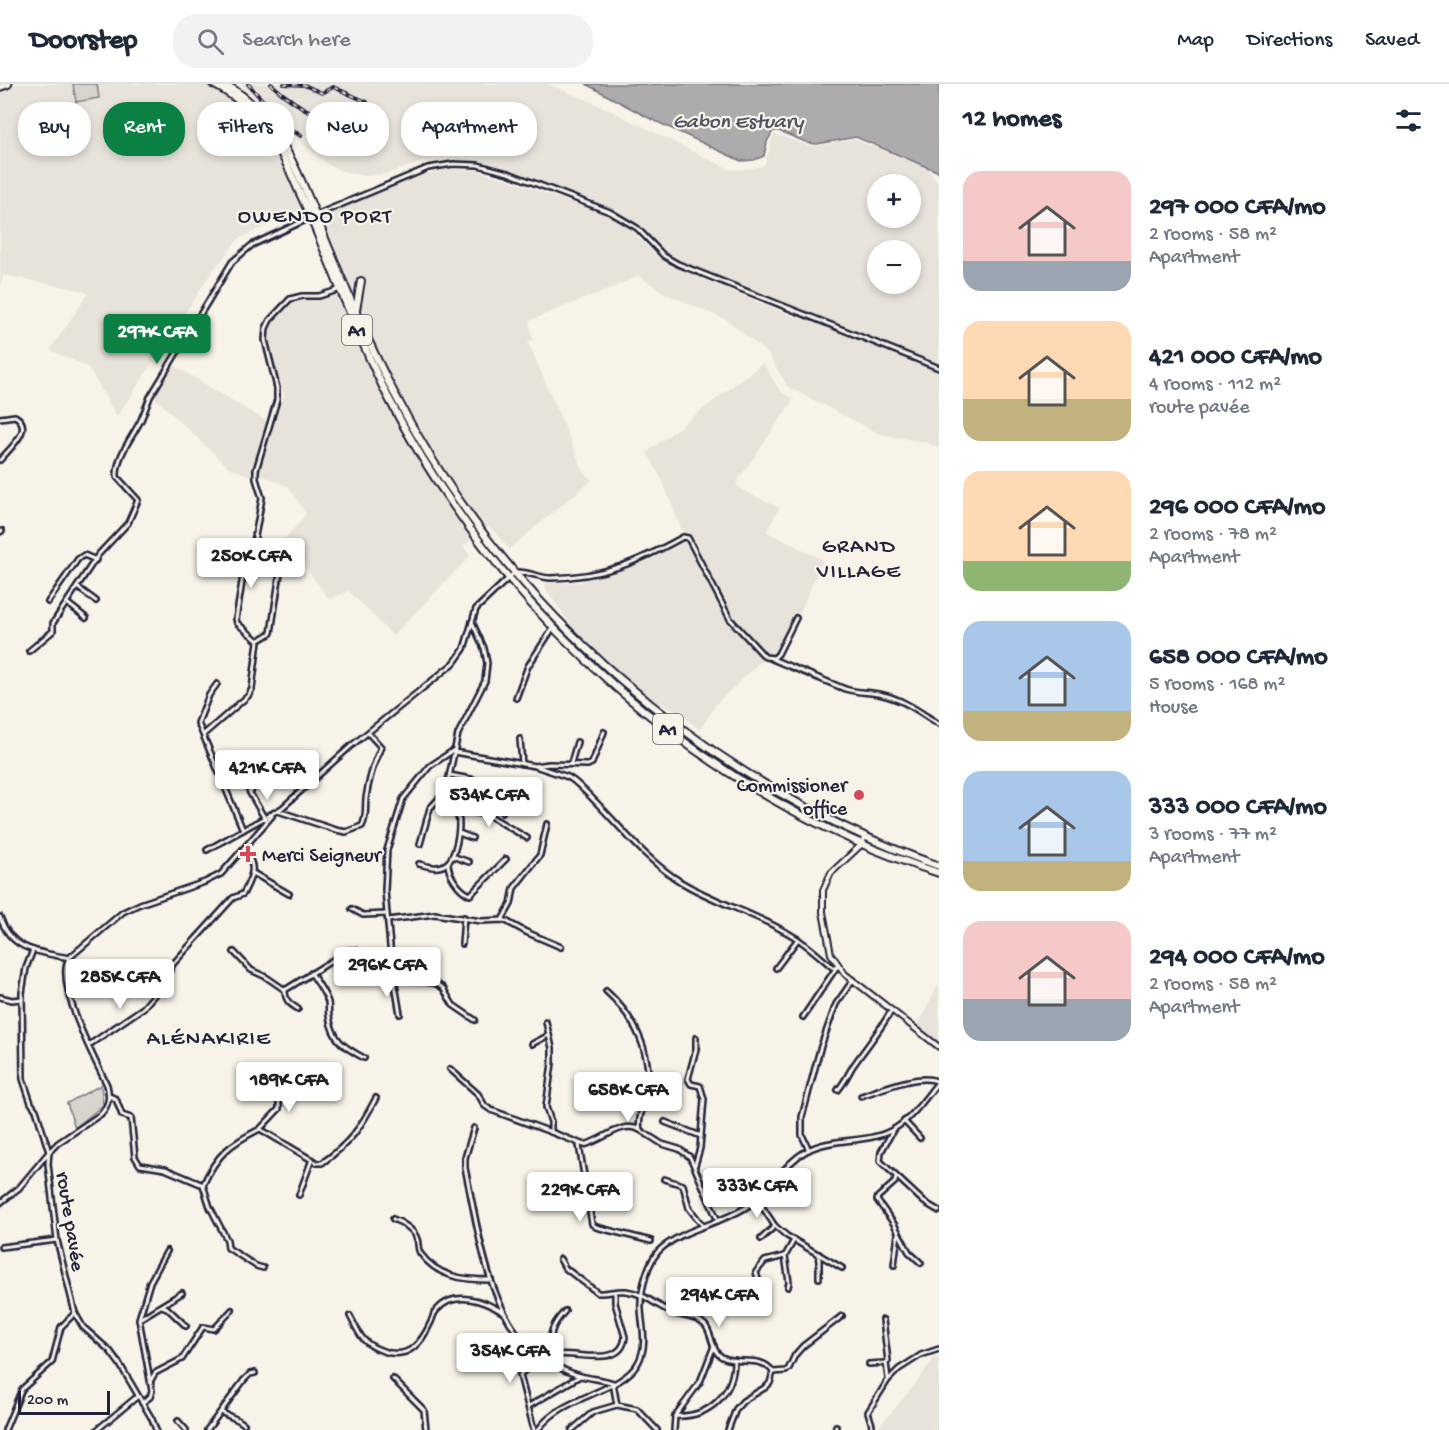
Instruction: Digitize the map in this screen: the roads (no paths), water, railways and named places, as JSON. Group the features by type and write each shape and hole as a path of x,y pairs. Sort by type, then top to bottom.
{"highway":[{"path":"0,87 8,84"},
{"name":"A1","path":"213,84 242,103 266,128 279,149 313,216 372,366 417,451 459,514 508,577 554,628 615,685 705,757 763,793 860,843 939,873"},
{"name":"A1","path":"224,84 233,88 254,107 276,134 304,186 313,216"},
{"path":"356,311 361,281"},
{"name":"A1","path":"342,288 356,311 392,390 421,442 479,529 552,614 595,657 634,692 693,738 747,774 865,836 939,866"}],"street":[{"path":"29,651 53,631 53,623 77,587 102,550 128,523 137,506 136,497 117,477 117,469 150,398 232,262 252,245 313,216 428,168 465,164 493,168 610,212 637,228 664,256 678,264 939,368"},
{"path":"258,641 237,623 236,619 247,550 254,542 262,498 256,479 256,470 275,408 277,394 265,340 266,328 275,313 290,299 319,296 342,288"},
{"path":"0,418 15,416 23,426 20,436 0,460"},
{"path":"207,850 278,811 367,733 454,663 464,649 471,620 479,606 515,572 548,578 583,577 621,567 646,557 683,537 688,538 730,619 765,657 845,689 882,694 921,711 939,724"},
{"path":"204,734 250,693 258,641 271,633 281,566 254,542"},
{"path":"48,602 78,559 84,555 96,560"},
{"path":"77,587 96,601"},
{"path":"67,603 86,618"},
{"path":"765,657 774,658 778,654 796,618"},
{"path":"420,844 430,808 446,791 461,726 485,681 487,663 484,648 471,620"},
{"path":"516,698 528,666 554,628"},
{"path":"217,684 208,695 199,721 243,830"},
{"path":"535,766 590,764 604,732"},
{"path":"278,811 346,832 362,826 372,768 381,747 367,733"},
{"path":"520,739 522,764"},
{"path":"571,764 577,742"},
{"path":"400,1014 392,967 385,890 387,850 403,799 430,766 454,751 535,766 568,777 647,856 680,881 738,911 774,925 798,939 939,1047"},
{"path":"250,793 254,786 249,770 244,774 250,793 265,819"},
{"path":"450,775 482,782 489,786 502,812"},
{"path":"446,791 459,817 459,833 448,863 448,869 457,885 470,895 506,859"},
{"path":"450,799 492,792"},
{"path":"455,808 490,816 527,838"},
{"path":"203,1185 165,1169 140,1165 135,1157 131,1118 122,1116 116,1099 109,1096 76,1017 66,967 69,958 123,912 213,879 228,868 274,814"},
{"path":"502,920 511,904 514,888 538,858 547,824"},
{"path":"459,833 472,838"},
{"path":"837,967 828,945 822,897 827,879 865,836"},
{"path":"88,1045 143,1008 162,986 173,964 233,898 243,894 253,873 250,858 244,850"},
{"path":"452,856 469,862"},
{"path":"419,864 430,867 448,863"},
{"path":"253,873 289,894"},
{"path":"352,909 363,915 387,914"},
{"path":"388,920 422,914 481,921 502,920 561,947"},
{"path":"0,917 9,936 24,947 69,958"},
{"path":"462,944 464,918"},
{"path":"776,968 798,939"},
{"path":"0,1203 19,1188 49,1152 36,1110 31,1103 23,1079 23,980 33,950"},
{"path":"285,990 349,950 355,950 376,967 392,967"},
{"path":"234,952 250,970 266,977 285,990"},
{"path":"803,1017 837,967"},
{"path":"311,973 328,1004 336,1039 343,1046 364,1058"},
{"path":"394,978 435,982 442,988 453,1005 475,1020"},
{"path":"809,1150 802,1135 802,1117 820,1049 836,1004 853,980"},
{"path":"285,990 285,997 298,1009"},
{"path":"606,991 631,1019 646,1054 648,1090 639,1122 640,1130"},
{"path":"0,997 12,1000 22,999"},
{"path":"838,1090 891,1011"},
{"path":"546,1022 552,1048 552,1063 546,1090 546,1107 551,1122 551,1132"},
{"path":"532,1044 549,1035"},
{"path":"695,1167 700,1148 704,1099 700,1086 691,1083 688,1079 696,1049 696,1038"},
{"path":"450,1069 478,1094 485,1106 491,1110 569,1138 579,1145 589,1144 629,1126 662,1144 679,1149 690,1157 718,1221"},
{"path":"861,1096 918,1080 931,1078 939,1082 893,1130 881,1152 880,1161 924,1202 939,1212"},
{"path":"263,1268 228,1248 227,1240 210,1207 203,1185 216,1160 225,1149 260,1129 279,1108 279,1083"},
{"name":"route pavée","path":"109,1096 106,1109 101,1114 58,1143 49,1152 48,1164 57,1240 75,1313 83,1327 110,1351 142,1402 156,1430"},
{"path":"260,1129 322,1163 347,1145 364,1121 376,1098"},
{"path":"904,1121 920,1138"},
{"path":"665,1122 701,1136"},
{"path":"474,1128 464,1162 495,1295 505,1314 524,1343 544,1359 580,1376 613,1383"},
{"path":"615,1291 615,1303 625,1337 625,1343 618,1352 609,1356 553,1356 544,1359 520,1375 536,1430 564,1407 632,1371 642,1356 645,1344 641,1312 642,1295 655,1254 670,1242 740,1211 757,1199 786,1167 809,1150 827,1143 893,1130"},
{"path":"579,1145 591,1221 594,1226 651,1241"},
{"path":"299,1195 312,1159"},
{"path":"896,1177 895,1182 877,1199 909,1252 921,1263"},
{"path":"664,1179 683,1185 689,1208 703,1226"},
{"path":"588,1191 617,1190"},
{"path":"757,1199 775,1226 842,1268"},
{"path":"393,1219 414,1233 420,1252 441,1273 467,1280 491,1280"},
{"path":"761,1239 775,1226"},
{"path":"894,1265 898,1233"},
{"path":"1,1247 57,1240"},
{"path":"788,1287 785,1256 794,1240"},
{"path":"142,1402 152,1394 139,1319 150,1282 167,1251"},
{"path":"819,1254 819,1278"},
{"path":"758,1279 756,1272 763,1263 785,1256"},
{"path":"560,1259 562,1266 590,1289 598,1293 627,1291 642,1295 671,1312 703,1323 719,1355 734,1360 761,1362 770,1367 773,1372 770,1383 743,1401 736,1409 728,1430"},
{"path":"139,1319 182,1293"},
{"path":"350,1316 366,1344 396,1355 403,1355 412,1348 428,1327 437,1309 452,1301 466,1298 482,1300 505,1314"},
{"path":"161,1306 167,1308 186,1326"},
{"path":"150,1381 155,1373 180,1360 203,1327 214,1329 232,1310"},
{"path":"553,1356 551,1333 553,1326 565,1311"},
{"path":"5,1430 22,1389 52,1362 61,1327 75,1313"},
{"path":"773,1372 786,1371 803,1346 842,1316"},
{"path":"883,1320 888,1380"},
{"path":"674,1430 675,1416 700,1382 714,1346"},
{"path":"871,1430 872,1425 868,1412 888,1380 907,1363 939,1348"},
{"path":"675,1416 700,1413 714,1403 732,1382 734,1360"},
{"path":"869,1364 887,1362"},
{"path":"207,1430 244,1380 250,1374 255,1373"},
{"path":"529,1406 580,1376"},
{"path":"393,1379 424,1410 426,1430"},
{"path":"613,1383 617,1405"},
{"path":"98,1430 138,1396"},
{"path":"573,1430 593,1412 617,1405 637,1409 657,1430"},
{"path":"221,1412 244,1424"},
{"path":"178,1421 186,1430"}],"water":[{"name":"Gabon Estuary","path":"586,84 939,84 939,172 856,137 817,144 808,143 779,131 773,131 767,142 764,156 741,161 649,118"}],"railway":[{"path":"248,84 284,124 301,136"},
{"path":"271,84 306,109"},
{"path":"284,84 304,85 322,93 333,87 367,102"}],"place":[{"name":"Commissioner office","path":"859,795"},
{"name":"Merci Seigneur","path":"248,854"}],"district":[{"name":"OWENDO PORT","path":"315,214"},
{"name":"GRAND VILLAGE","path":"859,557"},
{"name":"ALÉNAKIRIE","path":"210,1036"}]}
